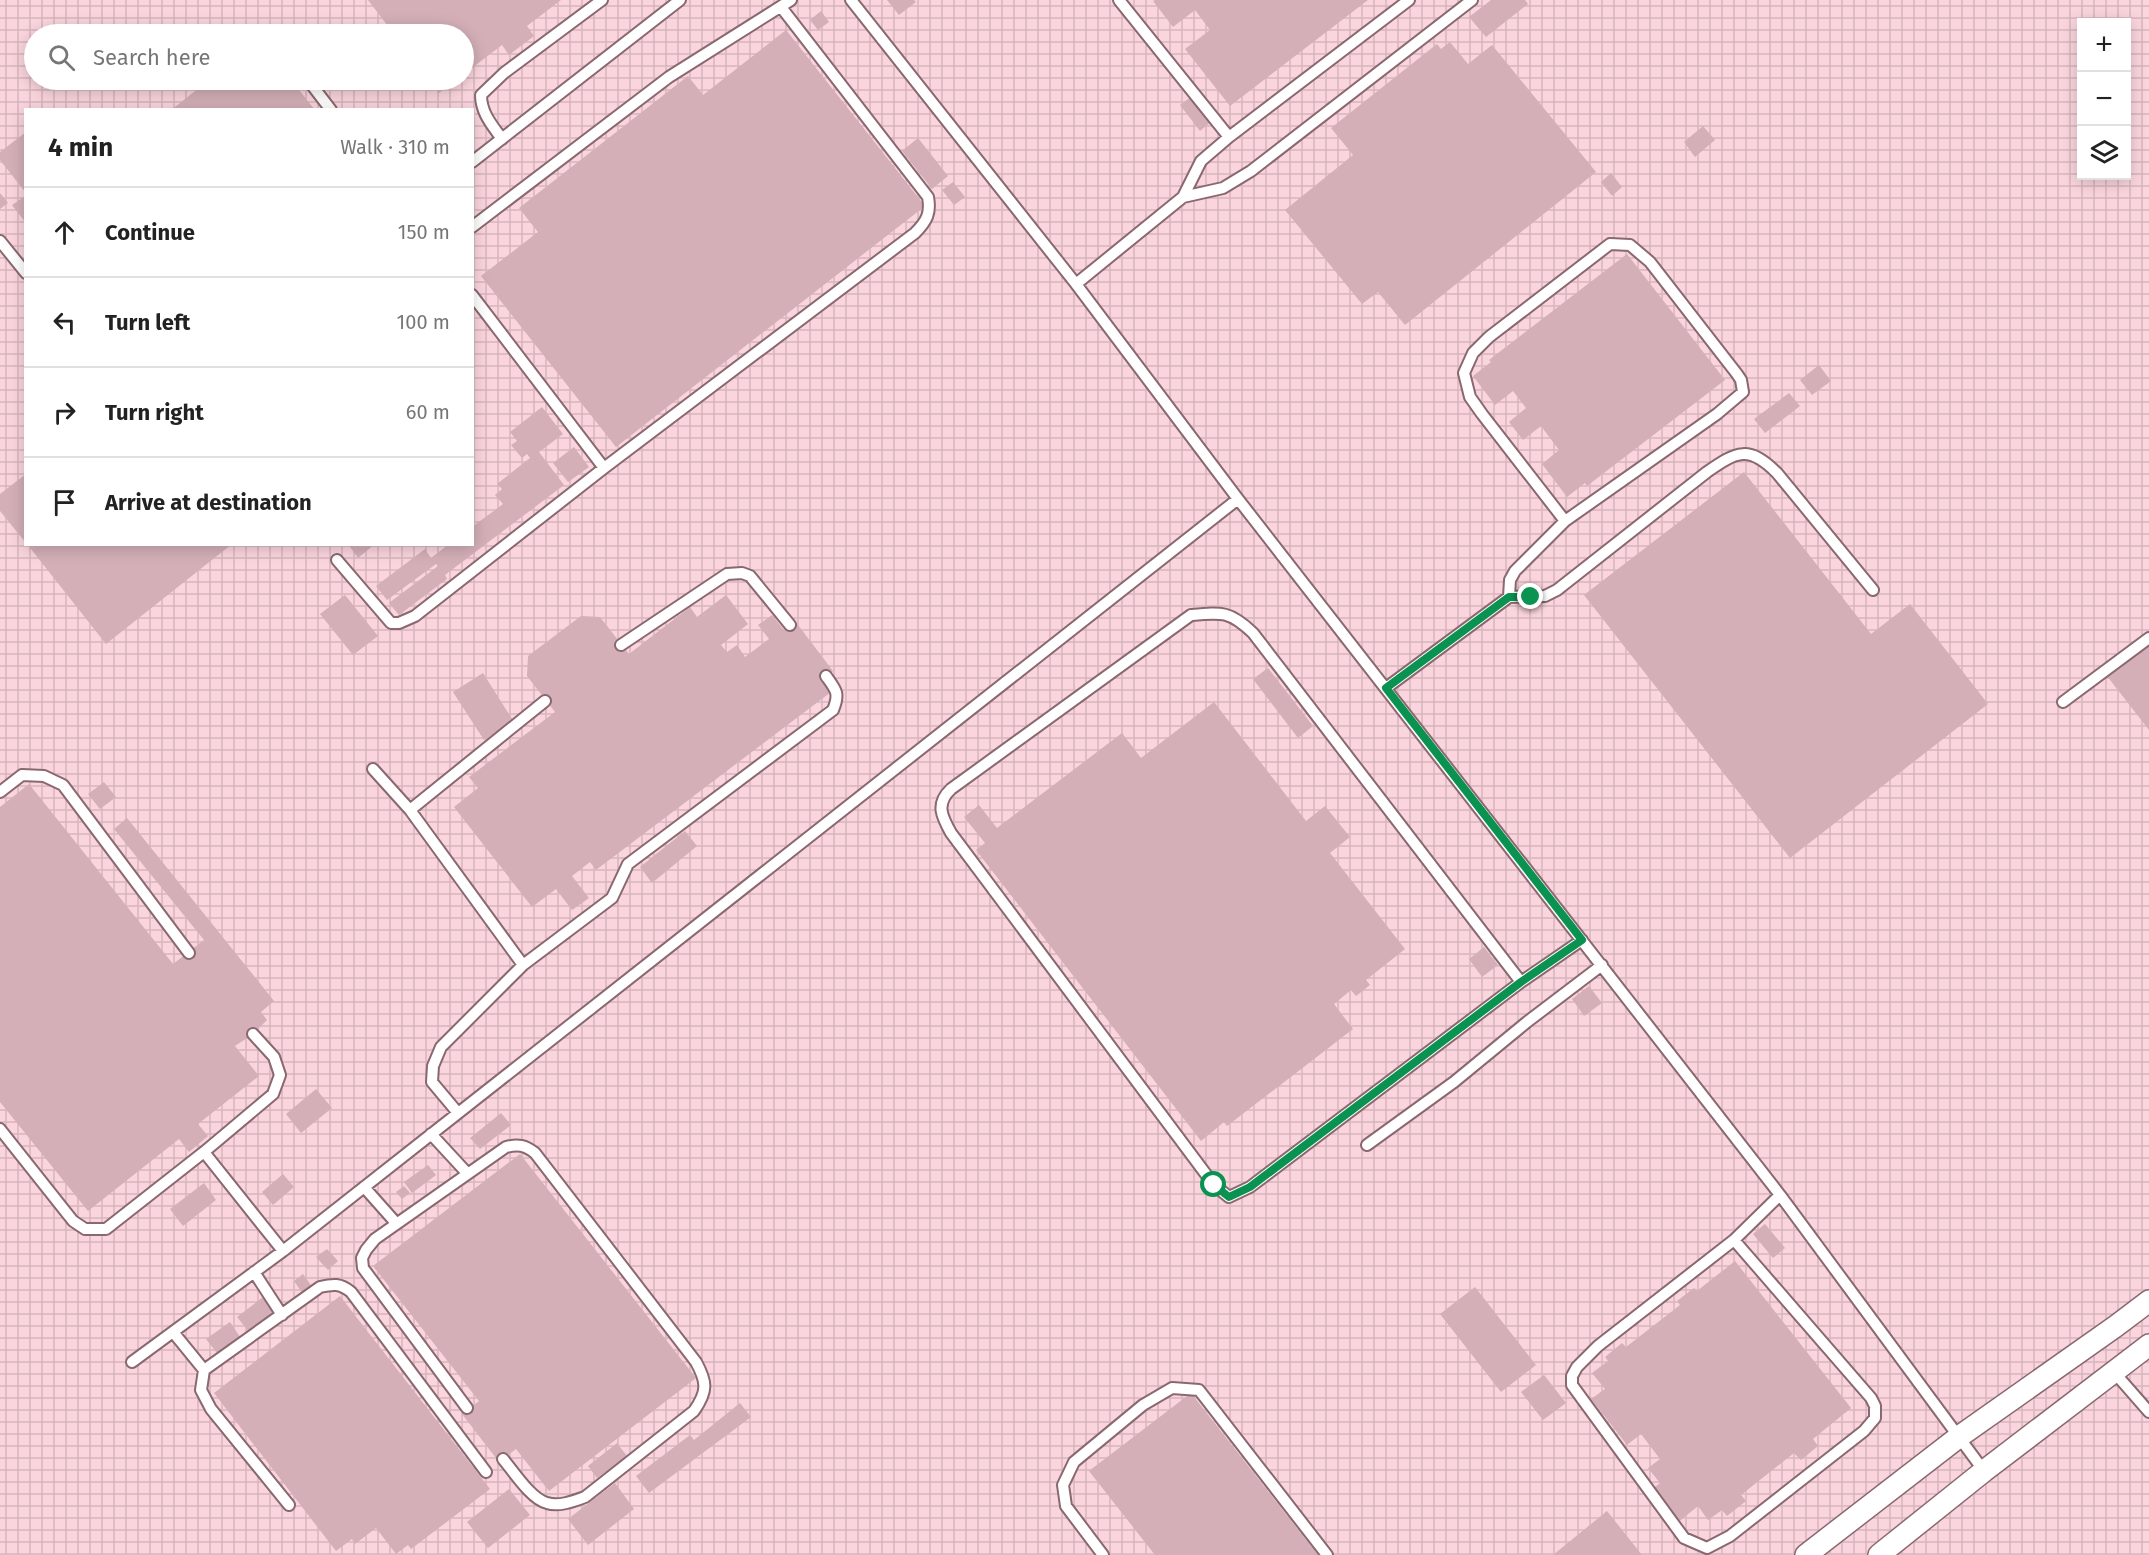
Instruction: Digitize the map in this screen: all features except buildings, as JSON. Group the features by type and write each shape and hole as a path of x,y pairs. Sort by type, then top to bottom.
{"street":[{"path":"1806,1555 1960,1436 2149,1301"},
{"path":"1879,1555 1984,1471 2149,1345"}],"lane":[{"path":"502,139 484,112 481,95 504,73 602,0"},
{"path":"474,160 680,0"},
{"path":"474,225 669,76 791,0"},
{"path":"851,0 1076,284 1238,499 1780,1195 1984,1471"},
{"path":"1119,0 1229,136"},
{"path":"1076,284 1183,197 1201,161 1229,136 1409,0"},
{"path":"1183,197 1222,188 1251,171 1472,0"},
{"path":"337,560 391,623 399,623 415,616 604,468 915,233 925,222 931,209 928,196 781,7"},
{"path":"316,90 329,108"},
{"path":"0,242 24,271"},
{"path":"1509,597 1510,580 1515,571 1565,521 1717,414 1743,392 1741,380 1737,374 1650,262 1630,245 1610,244 1508,321 1473,353 1464,372 1470,397 1565,521"},
{"path":"474,298 604,468"},
{"path":"1386,688 1509,597 1545,596 1557,590 1707,472 1729,457 1744,453 1762,458 1777,473 1873,590"},
{"path":"132,1362 283,1251 1238,499"},
{"path":"621,645 727,574 742,573 750,576 790,625"},
{"path":"1521,982 1253,633 1242,622 1229,615 1217,613 1191,615 951,789 944,795 941,803 941,815 951,833 1214,1185 1229,1197 1250,1187 1521,982 1582,940"},
{"path":"2063,702 2149,638"},
{"path":"458,1113 432,1082 433,1066 441,1047 523,965 612,898 628,864 833,710 838,698 826,676"},
{"path":"410,810 545,701"},
{"path":"373,769 410,810 523,965"},
{"path":"0,792 22,775 44,776 63,785 189,953"},
{"path":"1366,1145 1454,1082 1602,965"},
{"path":"0,1129 73,1221 85,1229 106,1229 273,1094 280,1075 274,1058 253,1034"},
{"path":"431,1134 466,1173"},
{"path":"467,1408 363,1268 362,1258 375,1239 466,1173 506,1147 516,1144 526,1146 535,1153 696,1362 704,1375 705,1388 702,1400 694,1411 585,1497 567,1503 548,1504 535,1497 503,1459"},
{"path":"204,1152 283,1251"},
{"path":"364,1187 396,1223"},
{"path":"1734,1240 1871,1398 1875,1406 1875,1418 1864,1431 1730,1536 1707,1548 1684,1538 1572,1385 1572,1376 1577,1366 1598,1346 1734,1240 1780,1195"},
{"path":"254,1272 282,1315"},
{"path":"289,1505 211,1409 201,1390 204,1370 320,1287 333,1284 343,1285 351,1292 486,1472"},
{"path":"173,1332 204,1370"},
{"path":"2114,1372 2149,1412"},
{"path":"1103,1555 1066,1506 1063,1485 1074,1462 1143,1405 1172,1388 1199,1390 1327,1555"}],"shaded area":[{"path":"0,0 2149,0 2149,1555 0,1555"}],"route":[{"path":"1214,1185 1229,1197 1250,1187 1521,982 1582,940 1386,688 1509,597 1531,597"}]}
